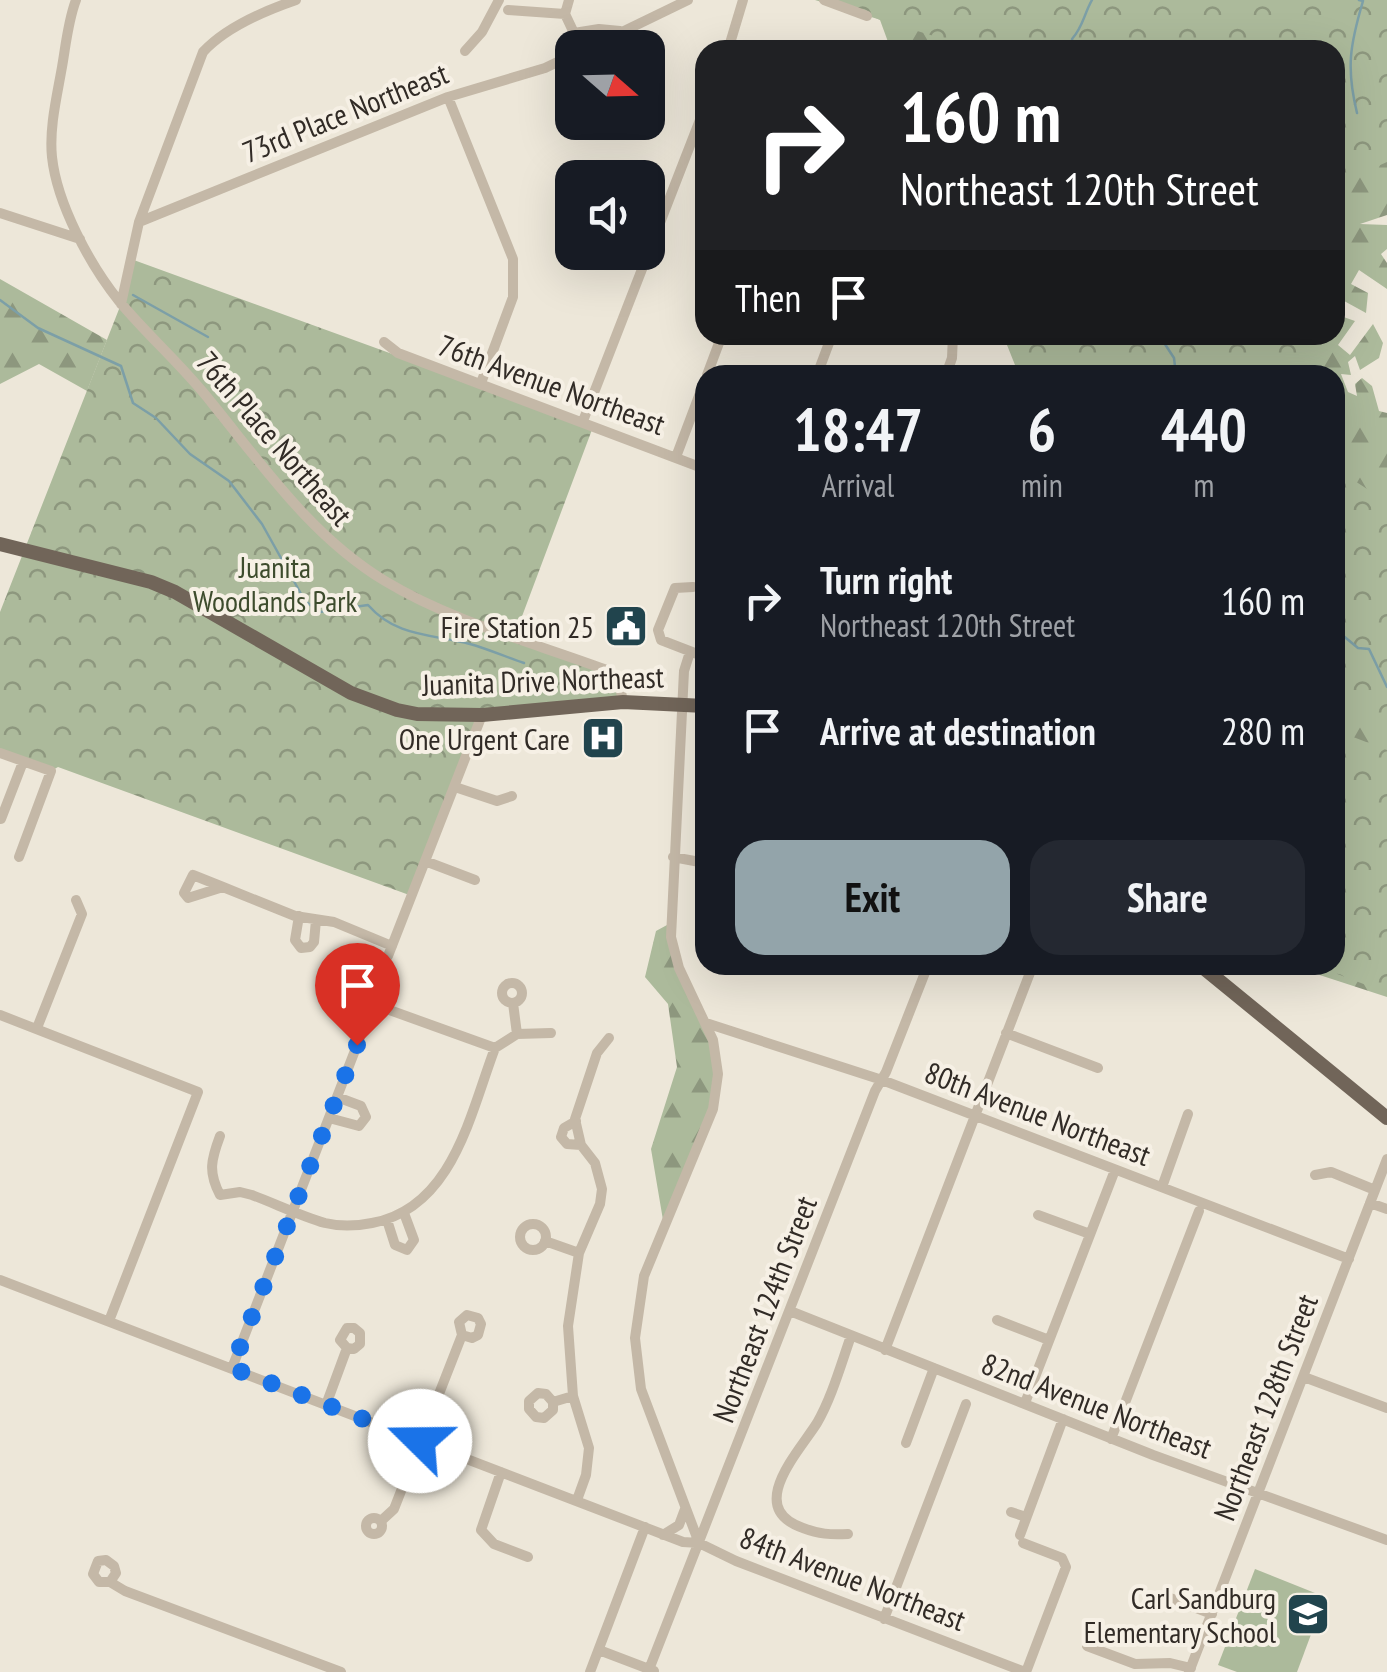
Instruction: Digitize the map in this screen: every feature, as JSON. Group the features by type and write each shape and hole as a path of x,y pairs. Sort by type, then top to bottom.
{"main road":[{"name":"Juanita Drive Northeast","path":"0,544 175,592 352,694 418,714 482,714 623,702 695,705"},
{"path":"1212,975 1387,1118"}],"street":[{"name":"76th Place Northeast","path":"76,0 51,140 57,181 80,239 121,304 200,387 316,528 341,550 386,582 433,605 604,668 620,683 623,702"},
{"path":"121,304 139,222 203,52 221,36 271,8 296,0"},
{"path":"465,51 482,32 499,0"},
{"path":"570,0 565,14 574,30"},
{"path":"623,30 688,0"},
{"path":"731,40 743,0"},
{"path":"824,0 866,16"},
{"path":"508,10 565,14"},
{"name":"73rd Place Northeast","path":"139,222 448,97 555,63"},
{"path":"448,97 513,259 513,297 481,383"},
{"path":"583,421 695,133"},
{"path":"0,213 80,239"},
{"name":"76th Avenue Northeast","path":"384,342 398,353 695,465"},
{"path":"676,456 695,406"},
{"path":"693,587 675,588 658,630 661,640 695,653"},
{"path":"690,652 684,671 670,922 678,968 714,1040 718,1074 713,1109 648,1265 636,1318 642,1390 699,1542"},
{"path":"232,1368 482,714"},
{"path":"0,753 52,772 19,858"},
{"path":"1,819 23,762"},
{"path":"455,787 497,801 512,796"},
{"path":"673,857 695,861"},
{"path":"425,861 475,880"},
{"path":"223,887 299,916 334,922 388,955"},
{"path":"38,1028 82,914 76,900"},
{"path":"299,916 296,940 301,948 314,942 316,920"},
{"name":"Northeast 124th Street","path":"651,1671 874,1091 924,975"},
{"path":"885,1350 1029,975"},
{"path":"370,1003 495,1048"},
{"path":"513,1003 517,1034"},
{"path":"0,1015 198,1092 108,1321"},
{"name":"80th Avenue Northeast","path":"706,1023 882,1080 1349,1260"},
{"path":"220,1136 211,1161 212,1179 220,1195 240,1192 345,1226 395,1217 426,1196 451,1163 495,1048 517,1034 552,1033"},
{"path":"1006,1033 1098,1068"},
{"path":"576,1500 586,1475 589,1448 573,1396 568,1326 579,1253 600,1204 602,1189 595,1163 581,1146 576,1120 595,1059 609,1038"},
{"path":"329,1118 359,1126 366,1117 361,1106 337,1097"},
{"path":"1162,1187 1188,1114"},
{"path":"576,1120 564,1128 561,1136 567,1144 581,1146"},
{"name":"Northeast 128th Street","path":"1190,1670 1387,1158"},
{"path":"1025,1403 1114,1170"},
{"path":"1315,1175 1331,1172 1375,1190"},
{"path":"1370,1203 1387,1210"},
{"path":"1111,1438 1199,1211"},
{"path":"1038,1215 1090,1234"},
{"path":"395,1217 414,1240 407,1250 396,1245 395,1217"},
{"path":"545,1241 579,1253"},
{"name":"84th Avenue Northeast","path":"0,1280 683,1542 699,1542 736,1562 1025,1672"},
{"name":"82nd Avenue Northeast","path":"790,1312 1258,1495 1387,1540"},
{"path":"997,1320 1049,1340"},
{"path":"381,1521 394,1509 462,1336"},
{"path":"848,1534 825,1536 790,1524 780,1515 775,1501 790,1460 818,1421 852,1336"},
{"path":"326,1404 347,1348"},
{"path":"906,1443 934,1368"},
{"path":"1304,1377 1387,1408"},
{"path":"553,1402 573,1396"},
{"path":"884,1619 966,1404"},
{"path":"1025,1672 1064,1572 1065,1562 1021,1539 1063,1419"},
{"path":"501,1472 481,1530 494,1544 528,1557"},
{"path":"663,1534 679,1524 685,1508"},
{"path":"1011,1512 1026,1518"},
{"path":"590,1672 645,1527"},
{"path":"110,1582 125,1592 341,1672"},
{"path":"1154,1597 1170,1598 1212,1614"},
{"path":"1087,1646 1135,1664 1170,1663 1190,1670"},
{"path":"599,1650 651,1671"}],"green space":[{"path":"815,0 1387,0 1387,162 1345,181 1345,40 947,40"},
{"path":"838,0 1387,0 1387,215 1360,224 1387,225 1387,249 1381,254 1387,263 1387,289 1359,270 1351,284 1368,293 1366,313 1345,301 1345,40 887,40 880,20"},
{"name":"Juanita Woodlands Park","path":"131,259 593,427 515,635 615,674 623,702 482,715 412,896 58,767 51,771 0,753 0,612 121,304"},
{"path":"0,279 107,340 87,391 39,364 0,384"},
{"path":"1345,318 1355,321 1345,335"},
{"path":"1373,324 1383,343 1379,358 1360,370 1355,356 1348,362 1351,375 1345,374 1345,365 1015,365 1007,345 1338,345 1350,355"},
{"path":"1018,345 1309,345 1322,365 1015,365 1020,352"},
{"path":"1362,378 1372,386 1379,411 1387,413 1387,997 1320,975 1345,975 1345,384 1348,392 1357,396 1355,384"},
{"path":"1345,475 1387,502 1387,721 1345,705"},
{"path":"1345,734 1387,750 1387,993 1340,975 1345,975"},
{"path":"667,925 670,945 706,1023 717,1091 664,1226 651,1149 677,1067 668,1004 645,977 656,931"},
{"path":"1255,1569 1325,1597 1297,1672 1237,1672 1218,1665"}],"waterway":[{"path":"1072,40 1092,0"},
{"path":"1357,113 1351,69 1352,44 1363,1 1359,0"},
{"path":"133,295 208,337"},
{"path":"0,300 38,328 121,366 133,403 156,418 190,454 229,481 262,524 305,601 320,612 368,605 402,629 470,644 524,663"},
{"path":"1166,345 1175,365"},
{"path":"1345,637 1358,648 1369,649 1387,687"}],"place":[{"name":"Fire Station 25","path":"626,626"},
{"name":"One Urgent Care","path":"603,738"},
{"name":"Carl Sandburg Elementary School","path":"1308,1614"}],"route":[{"path":"357,1045 232,1368 420,1441"}]}
